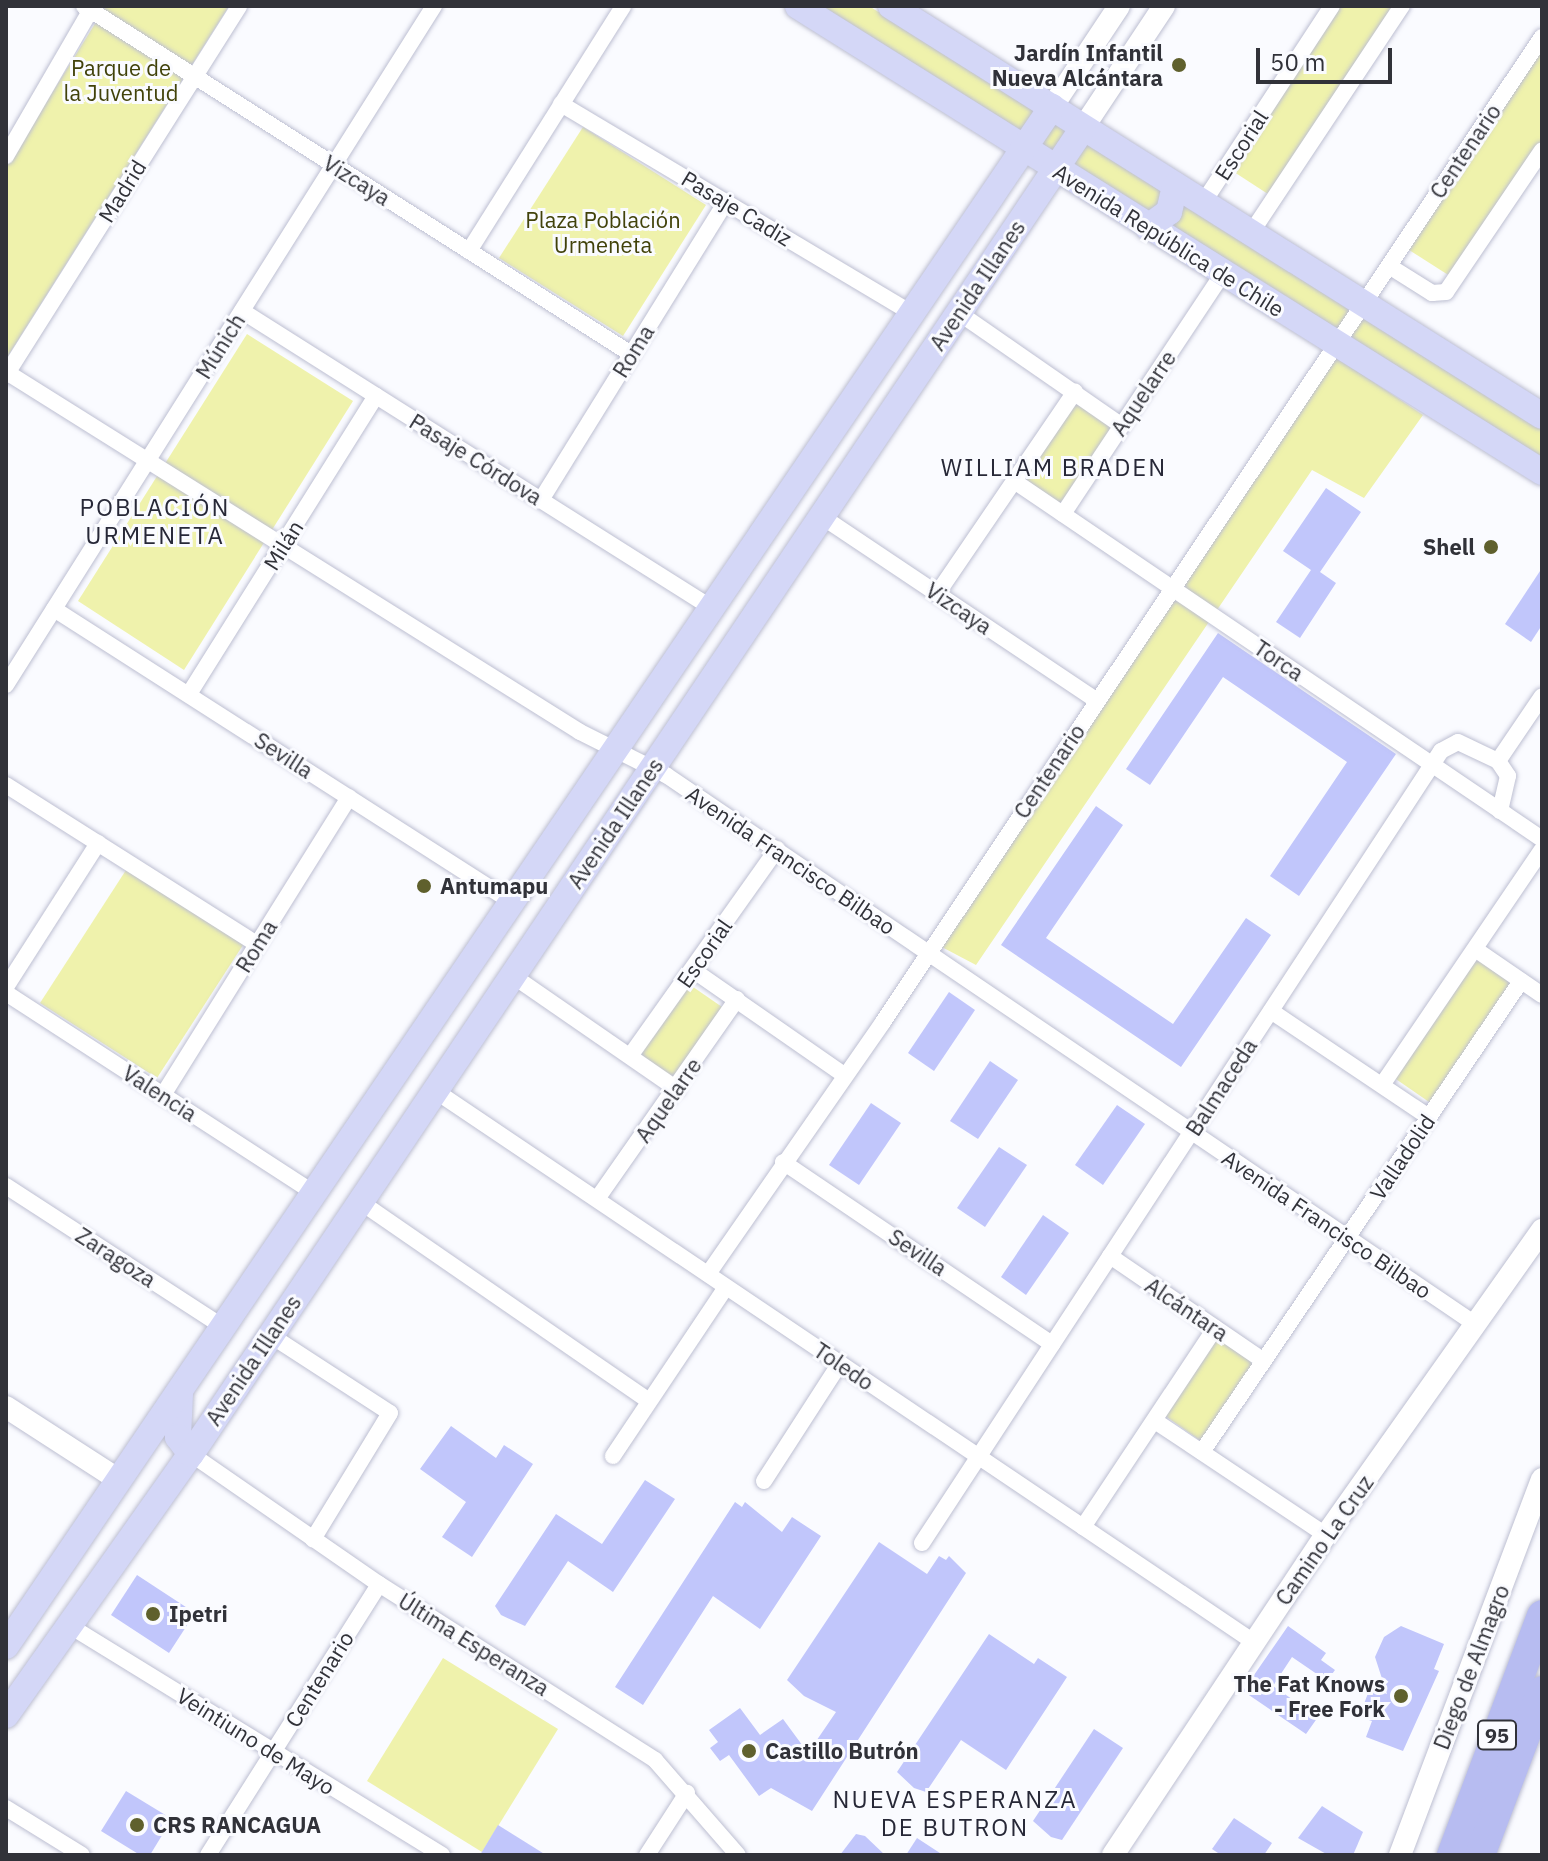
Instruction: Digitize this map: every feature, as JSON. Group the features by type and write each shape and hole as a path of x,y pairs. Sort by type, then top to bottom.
{"highway":[{"name":"95","path":"1452,1855 1542,1615"},
{"name":"95","path":"1480,1855 1542,1691"}],"main road":[{"name":"Avenida República de Chile","path":"798,6 1542,472"},
{"path":"901,9 1083,128 1364,304 1539,406"},
{"name":"Avenida Illanes","path":"10,1631 52,1578 225,1328 613,750 1052,107"},
{"name":"Avenida Illanes","path":"6,1715 191,1454 1083,128"},
{"path":"1148,227 1169,212 1175,186"},
{"path":"225,1328 246,1340 264,1344"},
{"path":"180,1391 178,1437 191,1454"},
{"path":"119,1480 130,1499 128,1544"},
{"path":"52,1578 72,1596 89,1599"}],"street":[{"name":"Madrid","path":"7,374 239,6"},
{"name":"Múnich","path":"6,685 434,6"},
{"path":"469,251 623,6"},
{"name":"Avenida Illanes","path":"1052,107 1119,6"},
{"name":"Avenida Illanes","path":"1083,128 1164,6"},
{"name":"Escorial","path":"1203,203 1332,6"},
{"path":"1251,233 1402,6"},
{"name":"Vizcaya","path":"89,7 631,354"},
{"path":"6,156 89,7"},
{"name":"Centenario","path":"708,1274 1542,37"},
{"name":"Pasaje Cadiz","path":"561,104 912,313"},
{"path":"1389,266 1432,293 1446,292 1542,150"},
{"name":"Roma","path":"541,500 726,202"},
{"name":"Aquelarre","path":"1063,514 1223,273"},
{"name":"Pasaje Córdova","path":"242,311 710,607"},
{"path":"959,313 1121,425"},
{"name":"Avenida Francisco Bilbao","path":"7,374 613,750 652,768 777,849 1475,1324"},
{"path":"937,594 1075,392"},
{"name":"Milán","path":"189,694 376,396"},
{"name":"Torca","path":"1014,481 1542,839"},
{"name":"Vizcaya","path":"821,516 1096,700"},
{"name":"Sevilla","path":"54,609 512,902"},
{"path":"1500,811 1508,776 1498,761 1542,696"},
{"name":"Balmaceda","path":"922,1543 1447,744 1458,742 1498,761"},
{"path":"6,785 257,944"},
{"name":"Roma","path":"163,1095 349,797"},
{"path":"6,990 98,843"},
{"name":"Escorial","path":"630,1056 777,849"},
{"path":"1382,1085 1542,850"},
{"path":"1475,949 1542,995"},
{"path":"693,970 844,1075"},
{"path":"513,976 677,1089"},
{"name":"Valladolid","path":"1202,1452 1521,981"},
{"name":"Valencia","path":"6,990 314,1193"},
{"name":"Aquelarre","path":"597,1199 677,1089 737,999"},
{"path":"1271,1011 1429,1117"},
{"name":"Toledo","path":"434,1090 1254,1642"},
{"name":"Sevilla","path":"783,1162 1052,1344"},
{"name":"Zaragoza","path":"6,1186 225,1328"},
{"path":"359,1201 649,1401"},
{"name":"Camino La Cruz","path":"1113,1855 1326,1535 1542,1230"},
{"name":"Alcántara","path":"1110,1256 1264,1361"},
{"path":"613,1456 726,1287"},
{"path":"1083,1527 1215,1328"},
{"path":"264,1344 390,1413 313,1539"},
{"path":"764,1481 840,1363"},
{"path":"6,1407 119,1480"},
{"path":"1155,1421 1326,1535"},
{"name":"Última Esperanza","path":"191,1454 379,1584 641,1749 687,1793 738,1855"},
{"name":"Diego de Almagro","path":"1400,1855 1542,1479"},
{"name":"Centenario","path":"208,1855 379,1584"},
{"name":"Veintiuno de Mayo","path":"70,1626 442,1855"},
{"path":"647,1855 687,1793"},
{"path":"6,1808 82,1855"}],"green space":[{"name":"Parque de la Juventud","path":"106,6 229,6 6,359 6,167"},
{"path":"814,6 869,6 1542,428 1542,463"},
{"path":"1338,6 1397,6 1271,196 1231,170"},
{"path":"1542,44 1542,142 1453,278 1406,248"},
{"name":"Plaza Población Urmeneta","path":"583,127 706,205 623,336 499,258"},
{"path":"247,334 353,401 184,670 78,601"},
{"path":"1336,357 1423,415 1364,498 1312,470 976,965 938,945"},
{"path":"1078,400 1116,425 1063,505 1025,479"},
{"path":"128,867 245,942 157,1078 40,1003"},
{"path":"1474,957 1512,984 1432,1104 1390,1075"},
{"path":"683,980 725,1009 670,1091 628,1062"},
{"path":"1216,1337 1258,1366 1205,1444 1161,1413"},
{"path":"443,1658 558,1729 482,1852 367,1781"}],"building":[{"path":"1326,488 1361,512 1320,572 1336,583 1300,638 1276,622 1311,570 1283,551"},
{"path":"1542,568 1542,625 1531,642 1505,624"},
{"path":"1218,633 1396,754 1299,896 1270,876 1347,762 1223,677 1150,785 1126,769"},
{"path":"1096,806 1123,825 1046,938 1173,1024 1246,918 1271,935 1181,1067 1001,945"},
{"path":"949,992 975,1010 934,1071 908,1053"},
{"path":"990,1061 1018,1080 978,1139 950,1121"},
{"path":"871,1103 901,1123 859,1185 829,1165"},
{"path":"1117,1105 1145,1124 1103,1185 1075,1165"},
{"path":"999,1147 1027,1165 985,1227 957,1208"},
{"path":"1043,1215 1069,1233 1026,1295 1001,1277"},
{"path":"451,1426 496,1458 504,1445 533,1464 472,1557 442,1537 466,1502 420,1469"},
{"path":"645,1480 675,1499 613,1592 568,1561 525,1626 501,1615 495,1606 556,1514 602,1544"},
{"path":"735,1502 742,1507 745,1502 782,1532 792,1517 821,1536 760,1629 713,1596 643,1705 615,1687"},
{"path":"879,1542 927,1574 939,1556 946,1560 949,1556 966,1573 812,1811 771,1788 759,1796 729,1755 720,1761 710,1748 718,1742 709,1730 740,1708 760,1735 783,1719 808,1753 836,1712 804,1696 787,1680"},
{"name":"Ipetri","path":"137,1575 195,1613 169,1653 111,1615"},
{"path":"1288,1626 1326,1653 1321,1660 1335,1670 1327,1681 1292,1657 1273,1686 1318,1717 1306,1734 1243,1691"},
{"path":"1401,1626 1444,1644 1434,1669 1439,1671 1403,1751 1366,1737 1372,1721 1359,1717 1370,1688 1387,1694 1375,1657 1384,1637"},
{"path":"989,1634 1034,1664 1038,1658 1067,1677 1006,1770 961,1740 926,1792 914,1788 897,1772"},
{"path":"1094,1729 1123,1748 1062,1840 1051,1837 1033,1821"},
{"path":"126,1791 172,1819 150,1855 140,1855 101,1831"},
{"path":"1322,1806 1363,1832 1353,1855 1328,1855 1298,1838"},
{"path":"1234,1818 1272,1843 1264,1855 1221,1855 1212,1849"},
{"path":"498,1825 546,1855 480,1855"},
{"path":"856,1834 865,1836 885,1855 840,1855"},
{"path":"917,1838 943,1855 906,1855"}],"place":[{"name":"Jardín Infantil Nueva Alcántara","path":"1179,65"},
{"name":"Shell","path":"1491,547"},
{"name":"Antumapu","path":"424,886"},
{"name":"Ipetri","path":"153,1614"},
{"name":"The Fat Knows - Free Fork","path":"1401,1696"},
{"name":"Castillo Butrón","path":"749,1751"},
{"name":"CRS RANCAGUA","path":"137,1825"}],"district":[{"name":"WILLIAM BRADEN","path":"1054,468"},
{"name":"POBLACIÓN URMENETA","path":"155,522"},
{"name":"NUEVA ESPERANZA DE BUTRON","path":"955,1814"}]}
